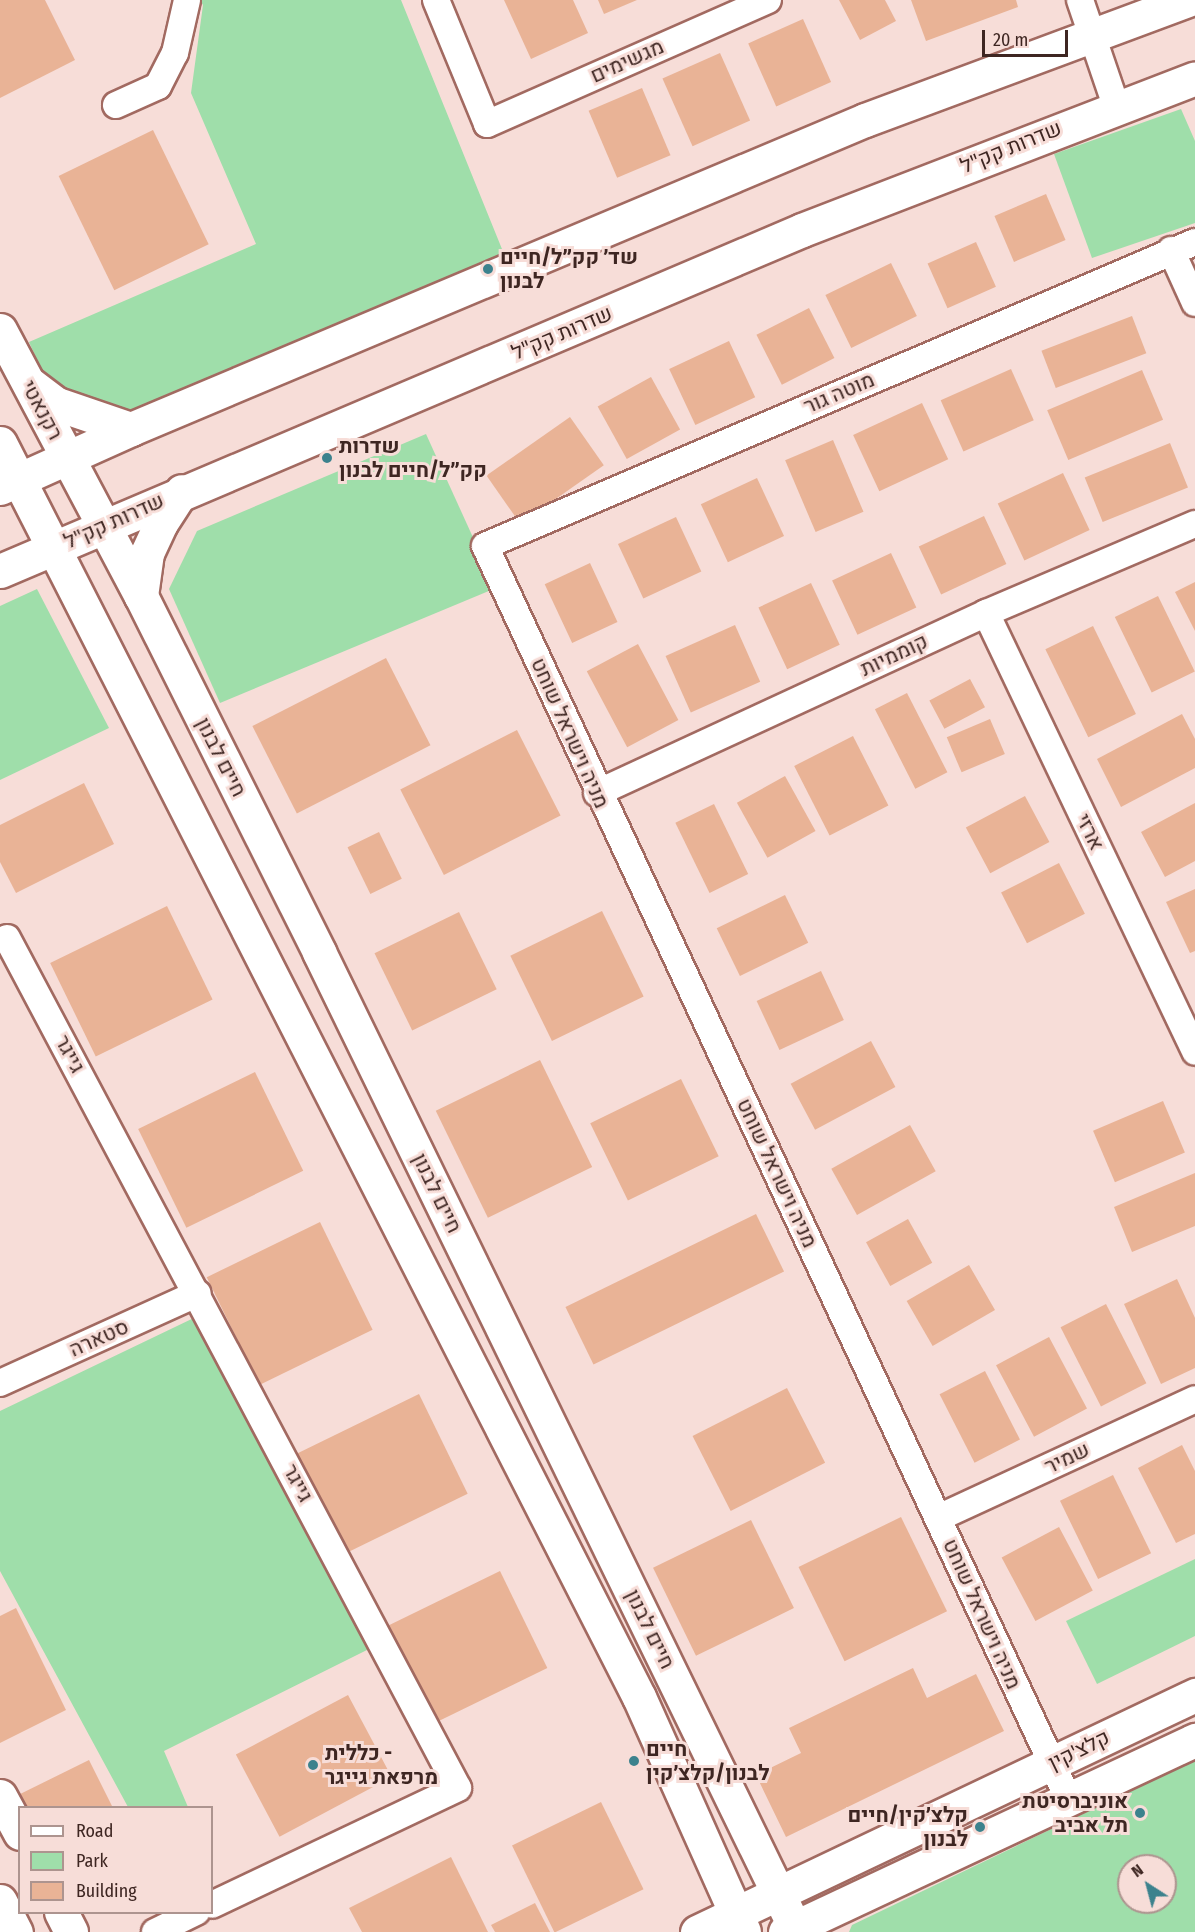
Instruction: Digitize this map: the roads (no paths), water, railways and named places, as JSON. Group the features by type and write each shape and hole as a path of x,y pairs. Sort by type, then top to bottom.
{"main road":[{"path":"0,443 9,484 131,429 865,120 1091,33 1188,0"},
{"name":"שדרות קק\"ל","path":"0,573 182,491 802,230 1116,106 1195,78"},
{"name":"רקנאטי","path":"0,330 67,458"},
{"path":"27,382 57,404 131,429"},
{"name":"חיים לבנון","path":"67,458 141,596 779,1893 792,1930"},
{"name":"חיים לבנון","path":"9,484 52,548 639,1697 739,1923"},
{"path":"141,596 147,553 161,523 182,491"},
{"path":"0,573 28,573 53,579 79,600"},
{"name":"קלצ'קין","path":"697,1932 739,1923 779,1893 1195,1695"},
{"name":"קלצ'קין","path":"792,1930 840,1919 1069,1800 1195,1740"},
{"path":"0,1796 18,1829"},
{"path":"0,1901 16,1932"},
{"path":"62,1914 71,1932"}],"street":[{"path":"116,105 158,86 175,53 187,0"},
{"name":"מגשימים","path":"436,0 487,124 756,2"},
{"path":"1080,0 1116,106"},
{"name":"מוטה גור","path":"485,546 1171,250 1195,242"},
{"path":"1171,250 1195,303"},
{"name":"קוממיות","path":"597,793 986,612 1195,524"},
{"name":"מניה וישראל שוחט","path":"485,546 597,793 1069,1800"},
{"name":"ארזי","path":"986,612 1195,1052"},
{"name":"גייגר","path":"8,938 198,1293 458,1788 213,1905"},
{"name":"סטארה","path":"0,1383 198,1293"},
{"name":"שמיר","path":"938,1518 1195,1399"},
{"path":"155,1932 192,1914"}],"place":[{"name":"שד׳ קק״ל/חיים לבנון","path":"488,269"},
{"name":"שדרות קק״ל/חיים לבנון","path":"327,458"},
{"name":"חיים לבנון/קלצ׳קין","path":"634,1761"},
{"name":"כללית - מרפאת גייגר","path":"313,1765"},
{"name":"אוניברסיטת תל אביב","path":"1140,1813"},
{"name":"קלצ׳קין/חיים לבנון","path":"980,1827"}]}
